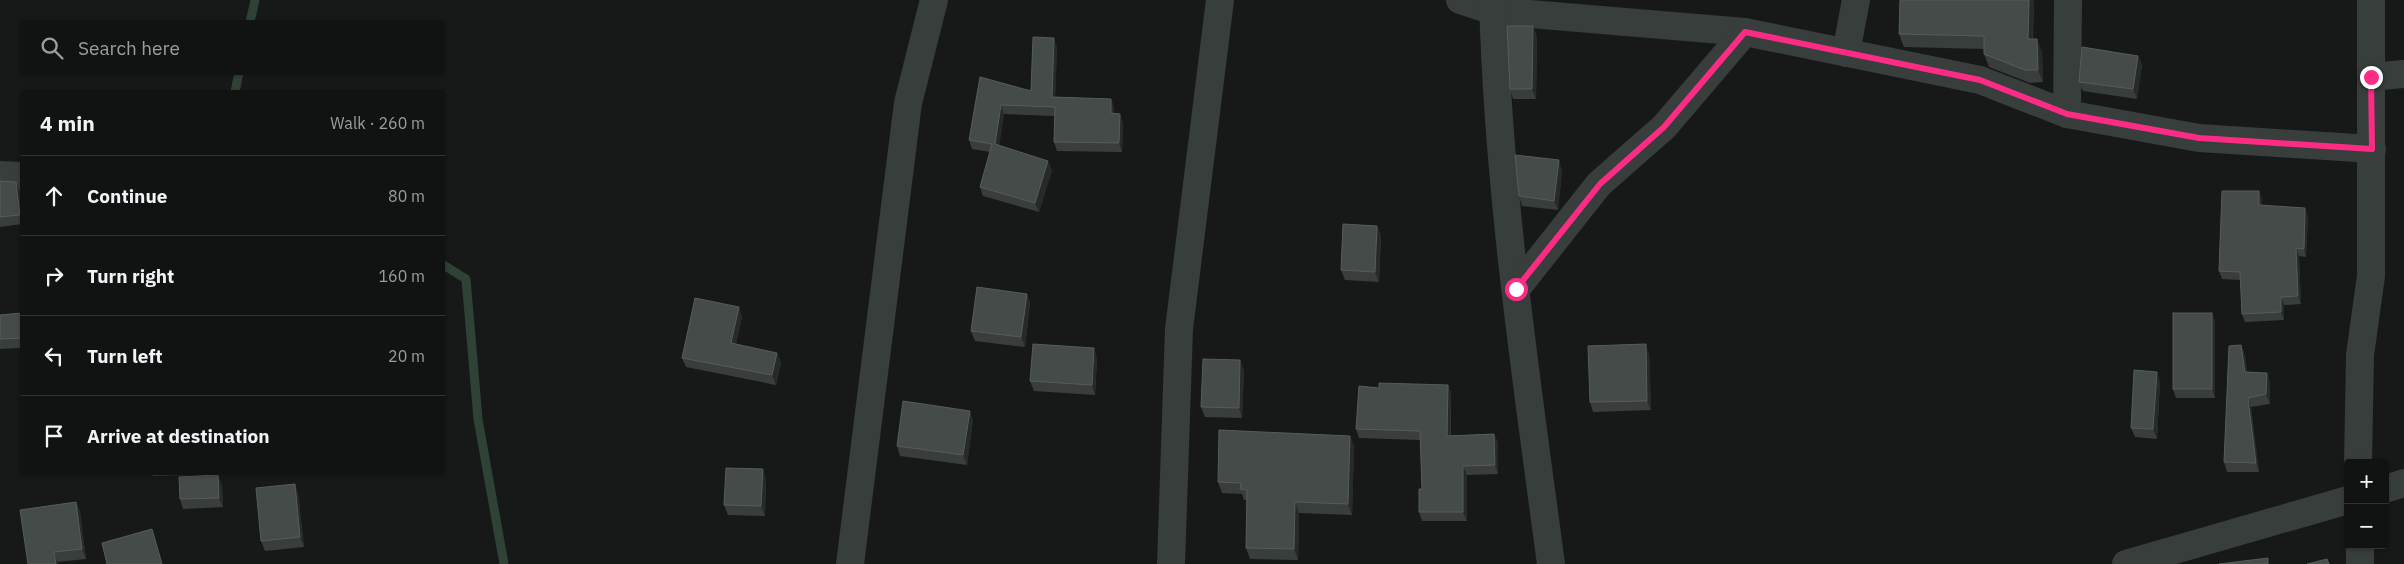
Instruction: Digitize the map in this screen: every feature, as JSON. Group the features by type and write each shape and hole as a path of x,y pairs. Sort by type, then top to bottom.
{"street":[{"path":"850,564 908,103 934,0"},
{"path":"1171,564 1179,329 1220,0"},
{"path":"1460,0 1493,6 1745,32 1980,80 2067,114 2199,138 2372,149"},
{"path":"1846,53 1856,0"},
{"path":"2067,114 2068,0"},
{"path":"2358,459 2360,355 2371,276 2371,0"},
{"path":"1493,6 1498,114 1516,289 1551,564"},
{"path":"1516,289 1600,184 1664,127 1745,32"},
{"path":"2371,77 2404,74"},
{"path":"0,175 20,176"},
{"path":"2389,488 2404,483"},
{"path":"2126,564 2344,501"},
{"path":"2360,549 2360,564"}],"building":[{"path":"1900,0 2029,0 2028,39 2037,39 2038,70 2025,70 1984,54 1984,36 1899,34"},
{"path":"1507,26 1533,26 1532,89 1510,89"},
{"path":"1033,37 1054,38 1052,97 1111,99 1111,113 1120,114 1119,143 1054,142 1055,107 1001,105 995,144 1048,161 1035,203 980,187 992,144 969,140 980,77 1031,91"},
{"path":"2082,47 2138,56 2133,89 2079,82"},
{"path":"1515,155 1559,160 1554,201 1519,196"},
{"path":"0,181 16,182 20,215 0,217"},
{"path":"2222,191 2259,191 2259,205 2305,208 2304,249 2296,248 2298,296 2281,297 2281,312 2242,314 2240,272 2219,271"},
{"path":"1343,224 1377,226 1375,272 1341,270"},
{"path":"977,287 1027,294 1021,337 971,331"},
{"path":"695,298 739,307 731,343 777,353 772,375 682,358"},
{"path":"20,313 20,338 0,339 0,315"},
{"path":"2173,313 2212,313 2212,389 2173,389"},
{"path":"1033,344 1094,348 1092,385 1030,381"},
{"path":"1646,344 1647,401 1590,402 1588,346"},
{"path":"2241,345 2245,372 2267,373 2266,394 2248,398 2256,463 2224,462 2229,346"},
{"path":"1203,359 1240,360 1239,408 1201,407"},
{"path":"2134,370 2157,372 2153,429 2131,428"},
{"path":"1379,383 1448,385 1447,436 1494,434 1495,465 1463,466 1463,512 1419,512 1419,489 1422,489 1420,431 1356,429 1359,386 1379,388"},
{"path":"903,401 970,411 963,455 897,446"},
{"path":"1219,430 1350,436 1348,504 1295,502 1294,549 1246,548 1247,490 1240,489 1241,483 1218,482"},
{"path":"726,468 763,469 761,506 724,505"},
{"path":"218,475 219,498 180,499 179,477"},
{"path":"295,484 300,537 261,541 256,488"},
{"path":"76,502 82,549 54,552 56,564 28,564 20,510"},
{"path":"152,529 162,564 107,564 102,543"},
{"path":"2268,558 2268,564 2219,564"},
{"path":"2327,559 2329,564 2307,564"}],"waterway":[{"path":"250,20 255,0"},
{"path":"235,90 238,75"},
{"path":"445,266 466,279 478,419 504,564"}],"route":[{"path":"1516,289 1600,184 1664,127 1745,32 1980,80 2067,114 2199,138 2372,149 2371,77"}]}
